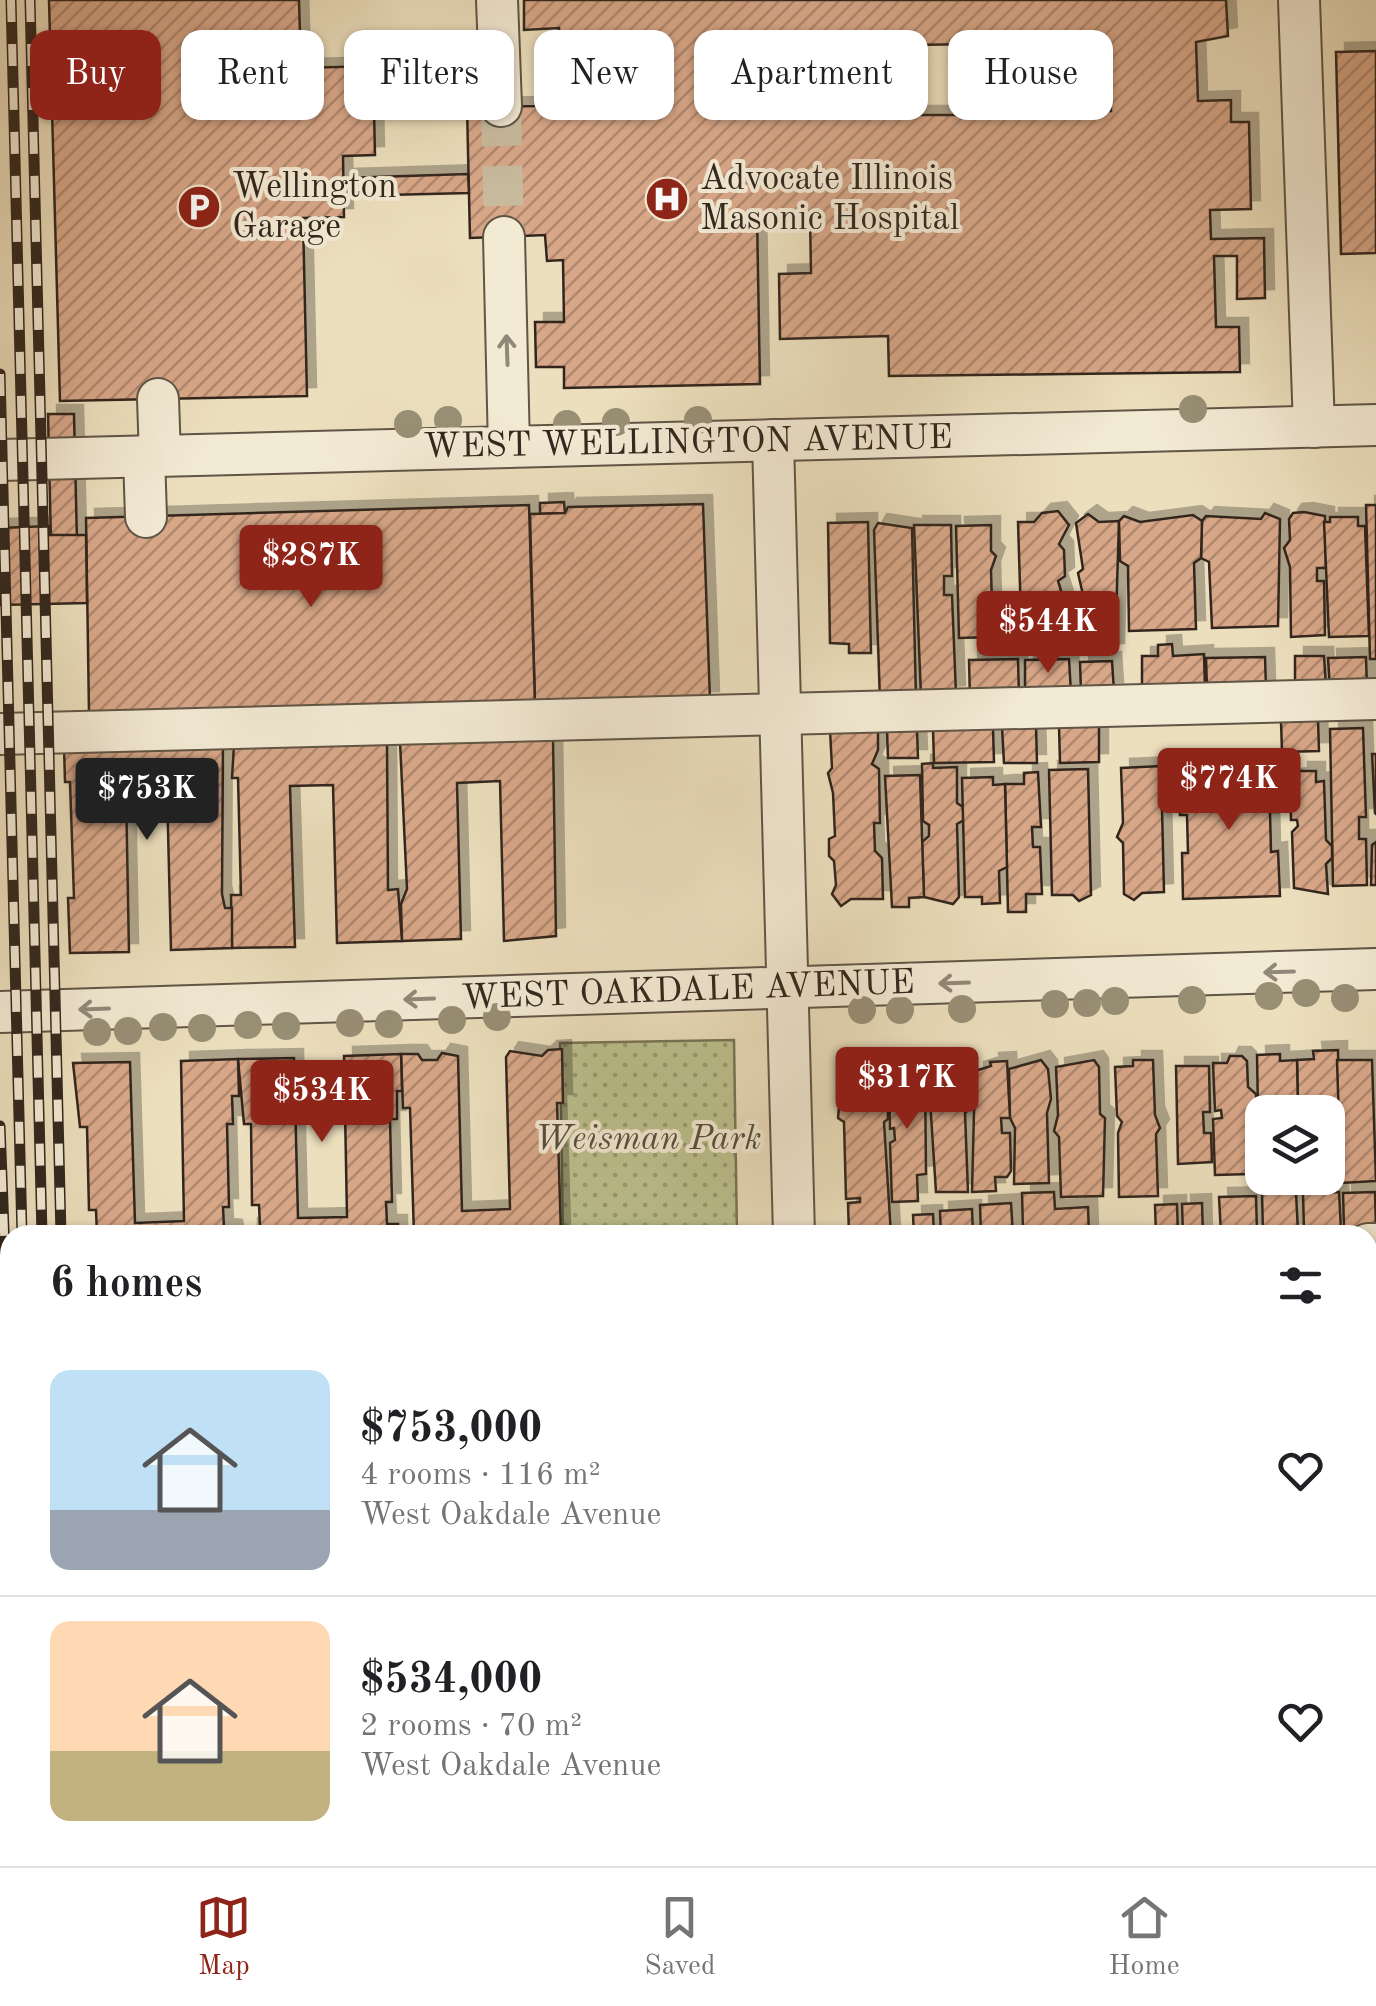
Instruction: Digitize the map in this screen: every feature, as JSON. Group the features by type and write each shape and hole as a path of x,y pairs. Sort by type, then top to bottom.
{"street":[{"path":"497,0 498,30"},
{"path":"1299,0 1323,207 1314,427"},
{"path":"504,237 509,447"},
{"path":"137,517 168,399"},
{"name":"WEST WELLINGTON AVENUE","path":"0,460 1376,425"},
{"path":"773,440 794,1225"},
{"path":"0,734 1376,698"},
{"name":"WEST OAKDALE AVENUE","path":"0,1012 1376,969"}],"green space":[{"name":"Weisman Park","path":"734,1040 737,1225 563,1225 560,1043"}],"building":[{"name":"Wellington Garage","path":"49,0 299,0 300,30 181,30 181,120 324,120 324,67 344,67 344,120 374,120 375,155 343,156 344,217 303,218 307,396 60,401 52,120 161,120 161,30 50,30"},
{"path":"524,0 1226,0 1228,36 1196,42 1198,101 1231,100 1231,122 1249,122 1251,209 1210,210 1211,239 1264,238 1265,298 1237,299 1237,256 1214,256 1216,327 1239,327 1240,372 889,376 888,336 780,339 779,274 811,273 810,216 757,216 760,384 564,388 564,367 536,367 535,322 564,322 563,260 547,261 545,235 470,238 467,120 514,120 514,106 534,106 534,120 674,120 674,30 524,30"},
{"path":"1376,51 1376,253 1341,254 1336,52"},
{"path":"468,174 469,193 344,196 343,178"},
{"path":"48,414 74,414 78,584 52,585"},
{"path":"564,502 565,513 540,514 540,503"},
{"path":"703,504 710,700 535,705 530,514 565,513 568,507"},
{"path":"529,505 535,705 89,713 86,518"},
{"path":"1366,505 1376,505 1376,659 1370,659"},
{"path":"1058,511 1069,525 1059,544 1064,550 1065,576 1058,581 1064,600 1059,605 1060,650 1022,650 1018,522 1034,522 1042,513"},
{"path":"1265,513 1280,519 1278,626 1212,628 1209,562 1201,558 1202,521 1206,516 1261,519"},
{"path":"1293,513 1325,516 1326,568 1317,568 1317,581 1324,581 1325,635 1291,637 1290,567 1284,548 1290,540 1289,519"},
{"path":"1088,514 1099,522 1119,521 1115,652 1079,653 1078,595 1083,595 1078,573 1083,569 1076,523"},
{"path":"1193,515 1202,521 1201,558 1194,563 1196,629 1129,631 1128,566 1120,561 1119,521 1124,516 1140,522"},
{"path":"1330,517 1358,517 1358,526 1365,526 1369,636 1329,637 1324,522 1330,522"},
{"path":"868,522 871,653 849,653 849,644 830,643 828,523"},
{"path":"878,523 912,528 916,699 880,700 874,530"},
{"path":"914,525 951,525 952,576 944,576 944,595 952,595 956,694 921,696"},
{"path":"991,525 991,551 996,556 991,570 993,637 959,638 956,526"},
{"path":"49,526 49,535 86,535 87,603 0,605 0,528"},
{"path":"1172,644 1173,656 1204,654 1205,688 1142,690 1142,656 1158,656 1158,645"},
{"path":"1295,656 1324,656 1326,687 1295,687"},
{"path":"1265,657 1266,688 1207,689 1206,658"},
{"path":"1366,657 1367,688 1330,689 1328,658"},
{"path":"1018,659 1019,697 970,699 969,660"},
{"path":"1069,659 1071,693 1025,693 1025,660"},
{"path":"1112,661 1114,691 1081,692 1080,662"},
{"path":"1318,719 1319,751 1282,752 1281,721"},
{"path":"1099,725 1099,762 1060,763 1059,726"},
{"path":"1036,726 1037,763 1004,763 1002,727"},
{"path":"993,728 994,762 934,763 933,729"},
{"path":"1363,728 1366,817 1359,817 1359,839 1366,839 1367,885 1333,886 1330,729"},
{"path":"878,729 878,750 872,764 879,769 880,823 874,823 875,851 882,858 883,899 851,899 841,906 832,894 836,885 834,861 829,856 829,839 835,836 828,773 832,768 830,730"},
{"path":"887,730 917,730 918,758 888,758"},
{"path":"553,737 556,936 504,941 500,781 457,783 461,939 402,941 401,904 407,889 400,742"},
{"path":"387,742 388,890 398,889 402,941 337,943 333,785 290,786 295,947 232,948 231,895 241,895 238,778 232,778 234,745"},
{"path":"223,744 222,894 225,908 232,908 232,948 171,950 167,790 126,790 129,952 70,953 68,898 74,898 70,782 65,782 64,747"},
{"path":"1372,754 1376,754 1376,814 1375,813"},
{"path":"933,763 933,768 957,767 957,803 963,807 964,820 957,824 959,897 953,904 924,897 922,842 929,836 929,825 923,821 922,764"},
{"path":"1161,766 1164,892 1142,893 1134,900 1124,894 1123,843 1117,837 1123,823 1121,768"},
{"path":"1277,767 1278,812 1270,812 1271,852 1278,851 1280,896 1183,899 1182,853 1188,853 1187,815 1180,815 1179,769"},
{"path":"1088,769 1091,895 1079,901 1073,895 1052,895 1049,770"},
{"path":"1299,771 1316,771 1316,782 1324,781 1326,840 1332,846 1332,858 1326,864 1328,894 1294,888 1292,832 1298,826 1297,820 1291,820 1290,778 1299,777"},
{"path":"1038,772 1041,827 1032,827 1033,847 1040,847 1042,894 1026,894 1026,912 1008,912 1005,784 1024,784 1024,773"},
{"path":"920,775 924,897 909,898 909,907 892,907 885,776"},
{"path":"993,777 993,785 1005,784 1007,867 999,871 1000,903 982,904 982,897 965,897 962,778"},
{"path":"1376,842 1376,885 1371,885 1372,845"},
{"path":"562,1049 563,1103 557,1103 561,1225 414,1225 410,1108 403,1108 401,1054 418,1054 422,1060 437,1060 442,1053 458,1056 462,1211 510,1209 506,1057 510,1051 542,1056 548,1050"},
{"path":"1338,1050 1339,1095 1298,1095 1297,1060 1314,1059 1313,1051"},
{"path":"401,1054 402,1091 397,1091 397,1119 390,1119 392,1202 386,1202 387,1224 398,1225 260,1225 259,1205 252,1205 251,1124 244,1124 238,1059 294,1058 298,1218 347,1217 344,1056"},
{"path":"1280,1054 1280,1061 1297,1060 1298,1095 1258,1095 1257,1055"},
{"path":"1230,1056 1242,1056 1247,1061 1248,1087 1256,1095 1245,1095 1245,1174 1215,1175 1213,1119 1222,1118 1221,1110 1215,1111 1213,1063 1227,1063"},
{"path":"238,1059 239,1096 232,1096 233,1124 227,1124 229,1207 223,1207 224,1225 97,1225 96,1210 89,1210 87,1127 80,1127 73,1063 130,1062 135,1223 184,1221 181,1061"},
{"path":"1041,1060 1048,1069 1051,1099 1047,1113 1049,1183 1014,1184 1015,1128 1010,1118 1009,1069"},
{"path":"1094,1060 1099,1067 1100,1114 1105,1118 1103,1196 1061,1197 1059,1137 1054,1131 1058,1115 1056,1067"},
{"path":"1133,1060 1153,1060 1155,1115 1160,1128 1156,1134 1158,1196 1119,1197 1118,1133 1122,1122 1117,1116 1115,1067 1133,1066"},
{"path":"1337,1060 1372,1060 1376,1181 1345,1183 1345,1095 1338,1095"},
{"path":"1007,1061 1010,1118 1001,1118 1002,1133 1010,1133 1011,1171 1007,1177 995,1177 996,1191 972,1192 975,1071 991,1066 990,1062"},
{"path":"945,1062 968,1067 963,1092 969,1109 965,1113 968,1192 936,1192 928,1069 941,1069"},
{"path":"851,1064 863,1064 869,1072 887,1072 888,1119 884,1122 890,1225 849,1225 848,1203 860,1202 860,1198 846,1199 844,1122 838,1118 842,1075"},
{"path":"908,1065 925,1070 926,1174 917,1175 918,1201 892,1202 890,1143 895,1140 894,1128 890,1129 889,1072 904,1071"},
{"path":"1176,1066 1209,1066 1210,1112 1203,1112 1204,1133 1211,1133 1212,1162 1178,1164"},
{"path":"1054,1192 1055,1209 1088,1207 1089,1225 1023,1225 1022,1193"},
{"path":"1375,1192 1376,1225 1344,1225 1345,1193"},
{"path":"1262,1195 1296,1195 1298,1225 1263,1225"},
{"path":"1303,1195 1339,1195 1341,1225 1304,1225"},
{"path":"1256,1196 1257,1225 1221,1225 1219,1197"},
{"path":"1011,1203 1012,1225 981,1225 980,1205"},
{"path":"1202,1203 1203,1225 1183,1225 1182,1204"},
{"path":"1177,1204 1178,1225 1156,1225 1155,1205"},
{"path":"972,1209 973,1225 941,1225 940,1211"},
{"path":"933,1214 934,1225 914,1225 913,1215"}],"tunnel":[{"path":"501,120 504,237"}],"railway":[{"path":"11,0 42,1225"},
{"path":"30,0 61,1225"},
{"path":"0,374 22,1225"},
{"path":"0,1126 4,1225"}],"place":[{"name":"Advocate Illinois Masonic Hospital","path":"667,199"},
{"name":"Wellington Garage","path":"199,207"}]}
